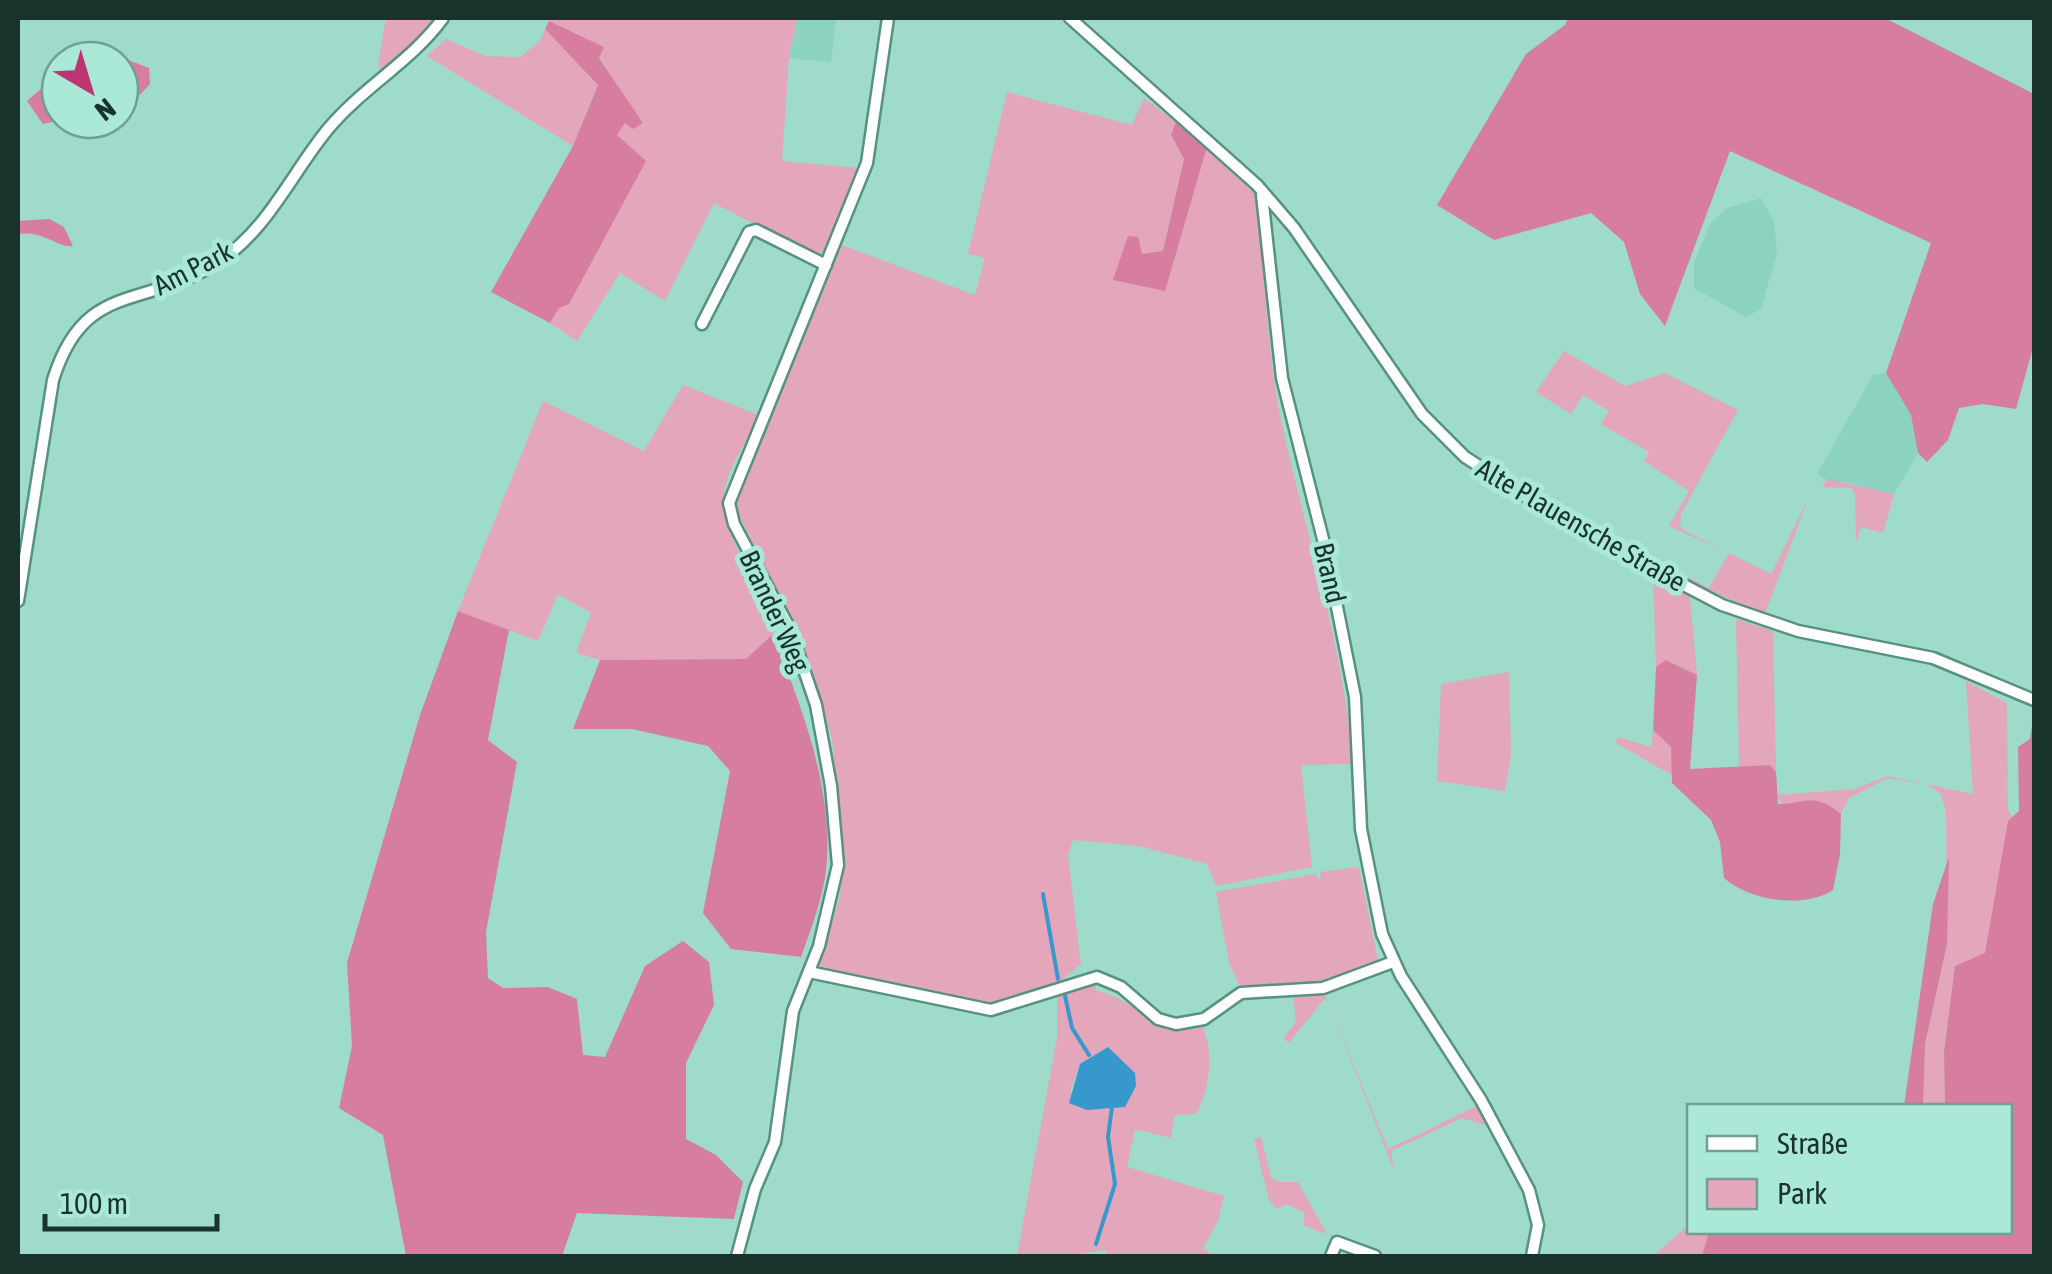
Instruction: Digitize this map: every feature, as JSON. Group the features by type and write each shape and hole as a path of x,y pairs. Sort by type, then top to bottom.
{"street":[{"name":"Am Park","path":"18,601 43,428 63,346 80,322 100,309 216,263 248,239 328,129 427,40 444,18"},
{"name":"Brander Weg","path":"738,1256 755,1189 775,1142 792,1012 833,899 838,865 824,740 790,629 734,524 730,504 874,136 888,18"},
{"name":"Alte Plauensche Straße","path":"1070,18 1257,186 1294,228 1422,414 1448,444 1624,556 1722,605 1798,631 1933,658 2034,700"},
{"name":"Brand","path":"1257,186 1266,203 1268,276 1282,378 1324,547 1355,697 1366,868 1393,962 1480,1100 1529,1190 1538,1225 1532,1256"},
{"path":"702,324 749,232 756,230 826,265"},
{"path":"808,972 991,1010 1096,977 1112,981 1158,1019 1176,1024 1204,1018 1241,993 1323,988 1393,962"},
{"path":"1331,1256 1337,1242 1375,1256"}],"shaded area":[{"path":"797,18 836,18 831,62 789,58"},
{"path":"1568,18 1885,18 2034,94 2034,344 2016,409 1983,404 1959,408 1948,440 1927,462 1918,453 1911,415 1886,373 1931,243 1730,151 1665,326 1640,294 1624,242 1591,213 1494,240 1437,205 1526,54 1565,25"},
{"path":"549,21 604,47 599,58 643,123 633,129 625,123 617,135 646,161 569,304 559,308 550,323 491,292 573,146 598,85 545,29"},
{"path":"140,65 149,68 150,84 140,95"},
{"path":"40,90 40,120 27,101"},
{"path":"1176,122 1207,147 1165,291 1113,280 1128,236 1138,237 1142,254 1163,251 1184,159 1171,135"},
{"path":"1761,198 1774,222 1777,253 1761,309 1746,317 1694,288 1694,263 1711,222 1728,208"},
{"path":"49,219 64,227 73,246 35,234 18,234 18,221"},
{"path":"1886,373 1911,415 1918,453 1894,494 1845,482 1837,485 1817,474 1873,375"},
{"path":"458,611 509,630 488,740 517,762 486,932 488,978 503,988 548,987 577,999 583,1055 605,1057 645,966 683,941 709,962 714,1005 686,1063 686,1139 716,1155 743,1182 734,1219 577,1213 562,1256 406,1256 383,1135 339,1108 352,1046 347,963 420,715"},
{"path":"773,634 812,744 827,831 824,885 801,957 731,949 703,913 730,771 708,746 632,729 573,729 600,660 746,659"},
{"path":"1666,660 1697,675 1690,769 1770,765 1776,772 1778,804 1822,802 1841,814 1840,854 1833,890 1807,899 1777,900 1748,892 1724,878 1720,842 1711,820 1672,783 1671,747 1653,730 1656,667"},
{"path":"2034,712 2034,1256 1702,1256 1708,1234 2012,1234 2012,1104 1945,1104 1944,1052 1955,966 1985,953 2008,821 2019,811 2018,747 2030,739"},
{"path":"1949,857 1947,944 1925,1044 1923,1104 1904,1104 1933,904"}],"green space":[{"path":"386,18 438,18 383,72 378,65"},
{"path":"543,18 797,18 789,58 782,161 859,168 830,248 815,255 714,203 665,301 620,273 577,341 550,323 559,308 616,135 625,122 642,123 599,57 603,47"},
{"path":"545,29 598,84 573,146 427,56 446,39 485,56 520,57 540,41"},
{"path":"1007,92 1132,125 1144,98 1176,122 1171,136 1184,159 1163,252 1142,254 1128,236 1165,290 1207,147 1259,198 1273,375 1334,639 1353,764 1301,765 1312,867 1216,886 1207,864 1139,846 1073,840 1068,855 1081,964 1039,993 989,1005 823,970 819,963 839,901 844,867 832,738 795,625 733,504 737,484 780,395 842,245 975,295 985,258 968,254"},
{"path":"1564,351 1625,386 1665,373 1738,410 1681,514 1680,526 1729,553 1669,526 1689,491 1644,461 1649,452 1601,424 1609,411 1583,395 1571,414 1536,392"},
{"path":"683,385 761,416 732,467 724,502 733,538 773,634 746,659 600,660 576,653 591,613 558,594 538,641 458,611 543,401 644,451"},
{"path":"1827,479 1894,494 1883,533 1861,527 1856,543 1855,494 1851,488 1822,487"},
{"path":"1808,499 1762,614 1687,580 1688,577 1709,588 1729,553 1771,574"},
{"path":"1653,577 1690,596 1697,675 1667,660 1656,667"},
{"path":"1736,619 1773,631 1776,772 1769,765 1739,768"},
{"path":"1509,672 1511,754 1505,791 1437,781 1441,684"},
{"path":"1966,681 2007,703 2008,809 2012,817 1985,954 1955,966 1944,1052 1945,1104 1923,1104 1925,1044 1947,944 1946,810 1940,793 1928,785 1888,778 1849,798 1841,814 1829,805 1783,807 1777,795 1855,789 1887,776 1973,794"},
{"path":"1653,730 1671,747 1672,775 1616,743 1618,737 1651,747"},
{"path":"1359,867 1378,960 1316,986 1240,986 1229,963 1216,892 1315,874 1321,882 1320,872"},
{"path":"1095,982 1096,990 1160,1022 1203,1027 1209,1048 1209,1070 1197,1113 1174,1116 1171,1138 1135,1129 1127,1167 1224,1196 1218,1221 1203,1248 1214,1256 1108,1256 1105,1250 1066,1256 1017,1256 1057,1037 1057,993","holes":["1108,1047 1129,1070 1124,1107 1070,1092 1080,1064"]},
{"path":"1324,992 1388,1149 1479,1105 1492,1127 1462,1118 1391,1151 1394,1170 1328,1002 1324,999 1289,1043 1283,1038 1296,1022 1293,995"},
{"path":"1261,1137 1271,1177 1278,1182 1298,1182 1327,1234 1303,1225 1305,1213 1286,1204 1277,1209 1269,1200 1254,1139"},
{"path":"1687,1227 1687,1234 1708,1234 1702,1256 1653,1256"}],"water":[{"path":"1108,1047 1135,1073 1136,1086 1125,1107 1087,1110 1069,1103 1080,1064"}],"waterway":[{"path":"1043,894 1058,979"},
{"path":"1064,991 1072,1028 1089,1055"},
{"path":"1096,1244 1115,1184 1108,1137 1112,1107"}]}
